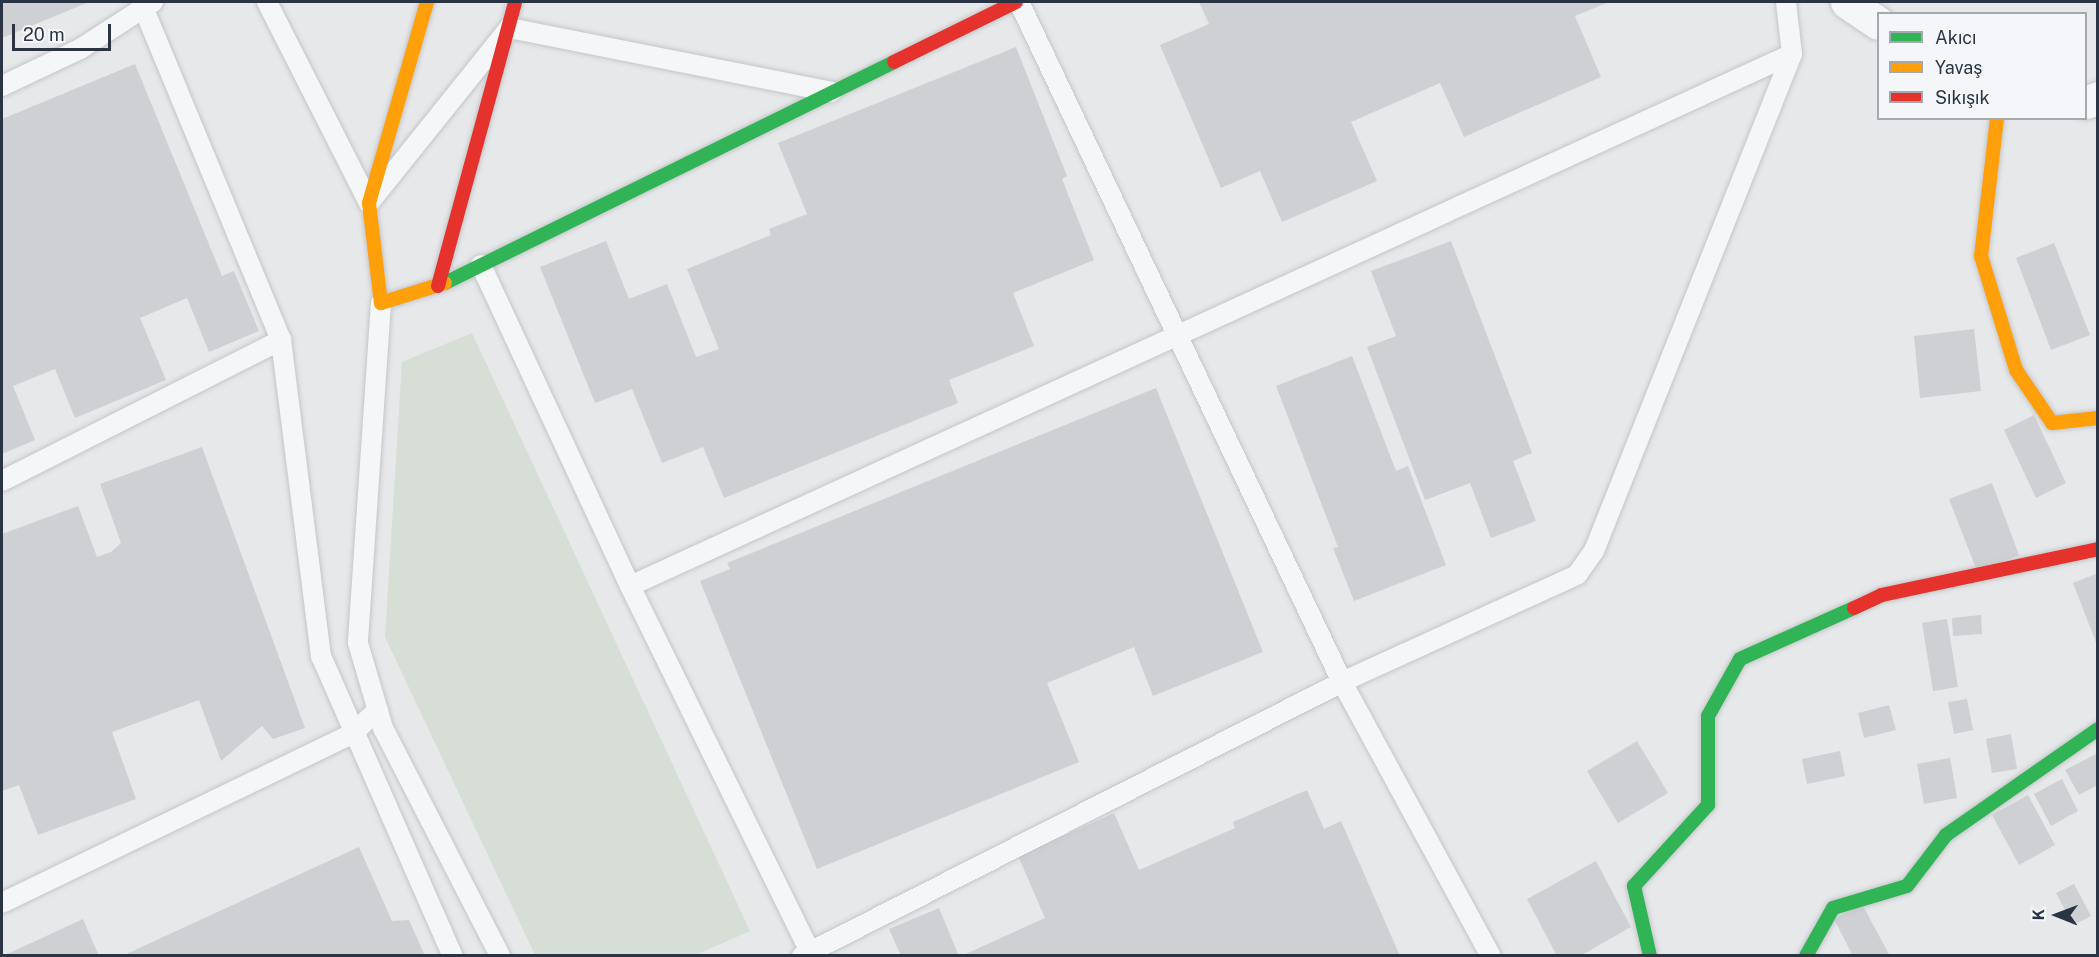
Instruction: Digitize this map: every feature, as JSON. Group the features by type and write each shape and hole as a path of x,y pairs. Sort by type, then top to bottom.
{"street":[{"path":"427,2 369,203 381,303 438,286 1018,2"},
{"path":"438,286 515,2"},
{"path":"1847,2 1877,22"},
{"path":"1997,120 1981,256 2016,370 2052,423 2097,418"},
{"path":"1650,956 1634,886 1708,805 1708,716 1740,659 1882,596 2097,549"},
{"path":"1806,956 1833,908 1907,886 1946,835 2097,729"}],"lane":[{"path":"267,2 369,203 509,28 832,92"},
{"path":"1018,2 1342,682 1491,956"},
{"path":"481,265 630,585 808,954 1342,682 1577,576 1594,551 1792,54 1786,2"},
{"path":"2,86 80,49 146,4 282,340 321,656 453,956"},
{"path":"630,585 1792,54"},
{"path":"381,303 358,643 383,728 500,956"},
{"path":"2,481 282,340"},
{"path":"2,903 353,733 378,710"}],"shaded area":[{"path":"472,333 750,931 695,955 535,955 385,637 402,362"}],"building":[{"path":"2,2 89,2 2,38"},
{"path":"1199,2 1609,2 1575,16 1601,77 1464,137 1440,83 1351,122 1377,181 1282,222 1260,171 1221,188 1160,45 1209,24"},
{"path":"1016,47 1067,176 1062,179 1094,260 1013,293 1034,346 949,380 958,403 724,498 703,447 662,463 632,389 595,403 540,267 606,241 629,299 667,284 696,357 719,349 687,269 771,235 769,229 807,214 778,143"},
{"path":"135,64 222,276 234,271 259,331 209,352 187,298 140,318 166,380 75,418 55,369 13,386 35,440 2,454 2,119"},
{"path":"1451,241 1532,453 1513,461 1536,521 1491,538 1470,483 1425,500 1367,347 1396,336 1371,271"},
{"path":"2054,243 2090,335 2051,350 2016,258"},
{"path":"1974,329 1981,391 1920,398 1914,336"},
{"path":"1352,356 1396,471 1408,466 1446,565 1354,601 1333,548 1338,547 1276,386"},
{"path":"1156,388 1263,652 1153,696 1134,647 1047,683 1079,762 817,869 700,581 730,569 727,563"},
{"path":"2034,415 2066,483 2036,498 2004,430"},
{"path":"202,447 305,728 273,739 262,726 221,761 199,700 112,732 136,799 38,835 19,785 2,791 2,534 78,506 97,557 111,552 121,543 100,484"},
{"path":"1992,483 2019,555 1977,571 1949,499"},
{"path":"2098,573 2098,645 2097,645 2073,583"},
{"path":"1981,615 1982,634 1953,636 1952,618"},
{"path":"1947,619 1958,687 1933,691 1922,623"},
{"path":"1967,699 1973,730 1954,734 1948,702"},
{"path":"1889,705 1896,730 1864,738 1858,713"},
{"path":"2011,734 2017,769 1992,773 1986,739"},
{"path":"1637,741 1668,793 1618,823 1587,771"},
{"path":"1840,751 1845,776 1807,784 1802,759"},
{"path":"2098,753 2098,785 2079,795 2065,770"},
{"path":"1950,758 1957,798 1924,804 1917,764"},
{"path":"2062,779 2078,811 2051,826 2034,794"},
{"path":"1307,790 1324,829 1341,821 1400,956 961,956 1045,918 1018,856 1114,813 1139,870 1235,828 1233,822"},
{"path":"2028,795 2055,845 2019,865 1992,815"},
{"path":"359,847 392,921 409,920 425,956 122,956"},
{"path":"1596,861 1631,927 1580,956 1557,956 1527,899"},
{"path":"2074,884 2091,916 2073,925 2056,893"},
{"path":"1862,904 1890,956 1853,956 1834,919"},
{"path":"939,908 959,956 901,956 889,929"},
{"path":"83,919 99,956 3,956"}],"traffic: fast":[{"path":"445,283 894,62"},
{"path":"1650,956 1634,886 1708,805 1708,716 1740,659 1854,608"},
{"path":"1806,956 1833,908 1907,886 1946,835 2098,729"}],"traffic: slow":[{"path":"427,2 369,203 381,303 445,283"},
{"path":"1997,120 1981,256 2016,370 2052,423 2098,418"}],"traffic: jam":[{"path":"438,286 515,2"},
{"path":"894,62 1016,2"},
{"path":"1854,608 1882,595 2098,549"}]}
